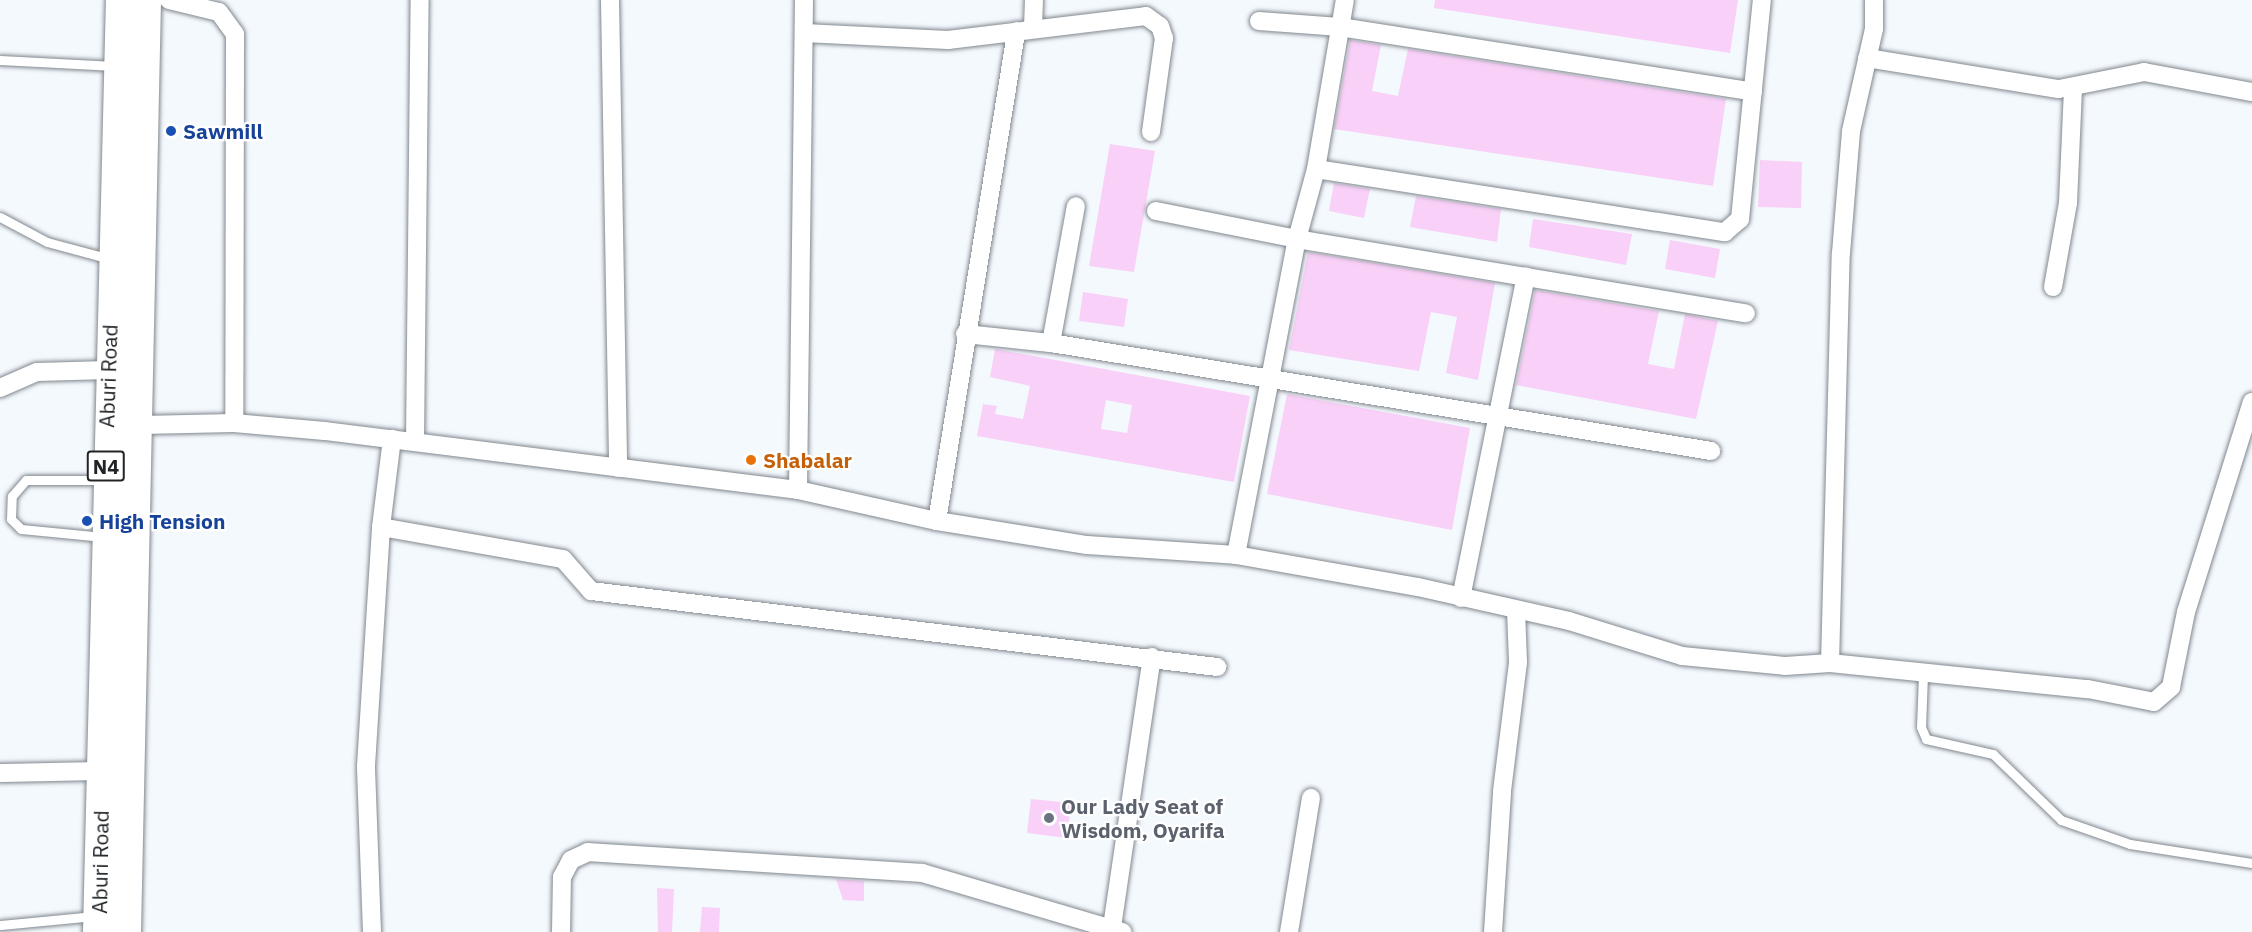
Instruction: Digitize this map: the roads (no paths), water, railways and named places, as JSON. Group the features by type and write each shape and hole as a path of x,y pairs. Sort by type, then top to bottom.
{"highway":[{"name":"Aburi Road","path":"98,924 108,370 121,0"},
{"name":"Aburi Road","path":"126,932 141,425 146,0"}],"street":[{"path":"170,0 212,9 235,34 234,423"},
{"path":"415,441 420,0"},
{"path":"610,0 618,468"},
{"path":"798,490 804,0"},
{"path":"937,521 965,334 1024,30 1034,0"},
{"path":"1236,555 1274,381 1297,239 1316,169 1345,0"},
{"path":"1316,169 1725,232 1740,219 1762,0"},
{"path":"1830,663 1841,253 1851,131 1867,58 1874,0"},
{"path":"804,33 948,40 1146,16 1160,26 1164,38 1151,132"},
{"path":"1259,21 1340,27 1753,92"},
{"path":"1867,58 1978,79 2073,87 2144,72 2252,92"},
{"path":"2053,287 2068,203 2073,87"},
{"path":"1051,343 1076,206"},
{"path":"1156,211 1297,239 1746,313"},
{"path":"1461,598 1526,276"},
{"path":"965,334 1051,343 1711,451"},
{"path":"0,388 44,371 108,370"},
{"path":"141,425 234,423 415,441 798,490 937,521 1087,545 1236,555 1516,610 1682,656 1775,666 1830,663 1923,675 2088,689 2154,702 2164,698 2197,572 2252,402"},
{"path":"372,932 366,766 381,527 392,439"},
{"path":"381,527 563,559 591,591 1152,657 1217,667"},
{"path":"1492,932 1502,790 1518,662 1516,610"},
{"path":"561,932 562,877 571,860 588,852 922,873 1118,929 1152,657"},
{"path":"0,773 102,771"},
{"path":"1289,932 1311,798"}],"lane":[{"path":"0,60 120,66"},
{"path":"0,217 47,242 112,260"},
{"path":"105,537 30,532 11,519 19,483 106,480"},
{"path":"1923,675 1921,727 1926,739 1993,754 2061,820 2130,844 2252,863"},
{"path":"0,925 53,920 98,924"},
{"path":"52,932 53,920"}],"place":[{"name":"Sawmill","path":"171,131"},
{"name":"Shabalar","path":"751,460"},
{"name":"High Tension","path":"87,521"},
{"name":"Our Lady Seat of Wisdom, Oyarifa","path":"1049,818"}]}
